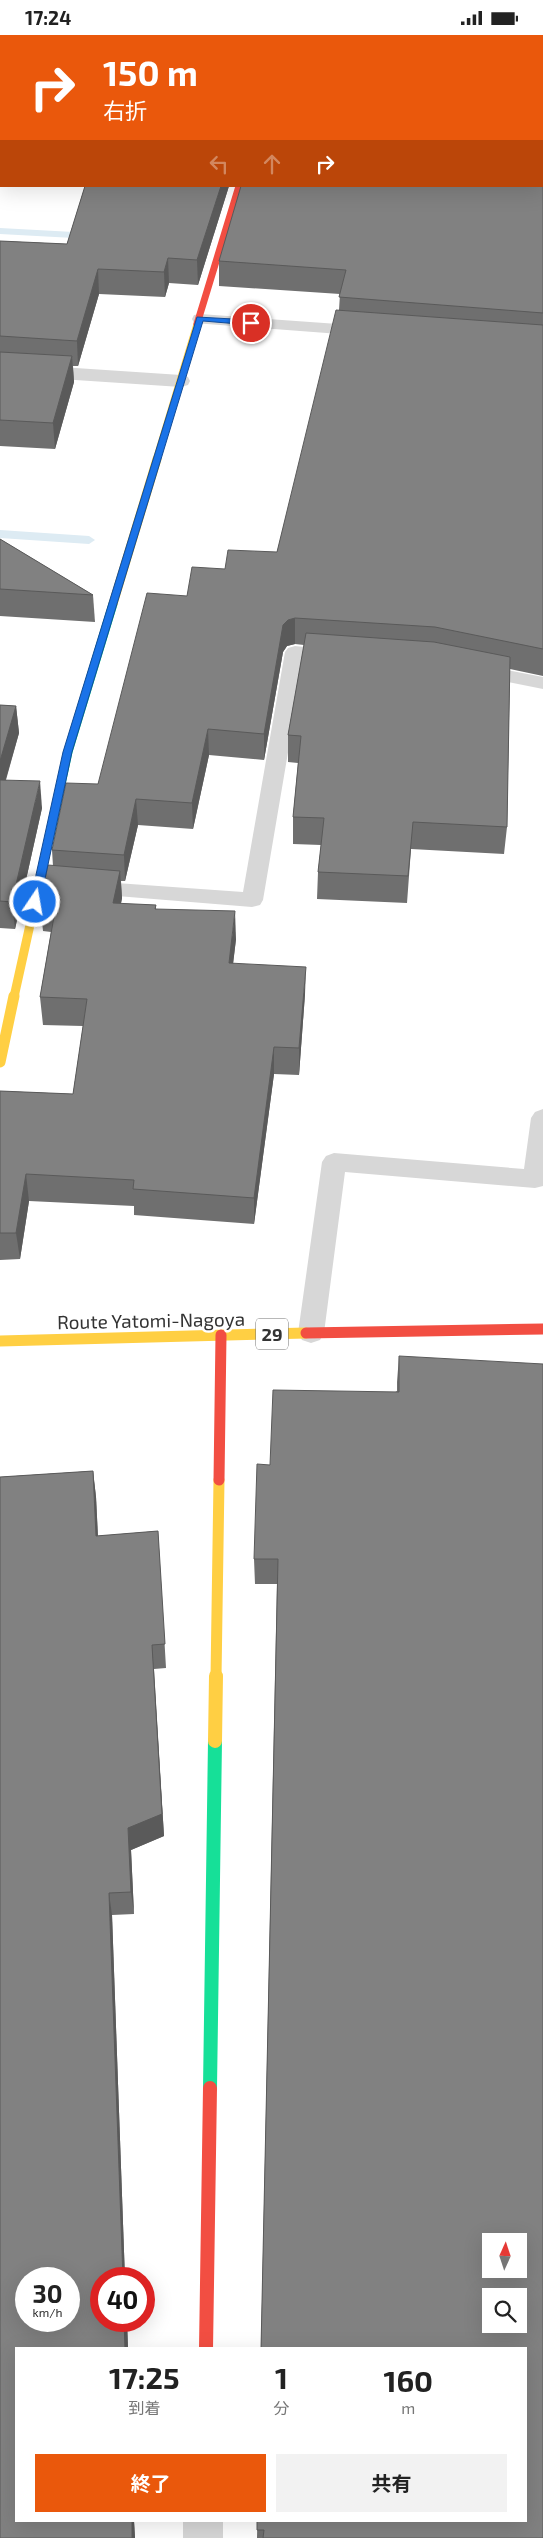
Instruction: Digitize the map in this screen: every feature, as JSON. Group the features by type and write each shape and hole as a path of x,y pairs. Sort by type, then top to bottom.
{"street":[{"path":"0,1062 55,886 68,752 239,187"},
{"path":"0,369 181,381"},
{"name":"Route Yatomi-Nagoya","path":"0,1341 508,1328 543,1329"},
{"path":"206,2347 221,1335"},
{"path":"203,2522 203,2538"}],"lane":[{"path":"200,319 385,332"},
{"path":"55,886 252,900 295,652 354,656"},
{"path":"460,667 543,683"},
{"path":"311,1333 334,1162 535,1179 543,1117"}],"building":[{"path":"85,187 221,187 197,260 168,258 164,272 98,269 77,341 0,336 0,241 67,244"},
{"path":"241,187 543,187 543,313 339,297 346,270 219,261"},
{"path":"336,310 543,325 543,649 435,627 295,618 288,620 283,625 264,734 208,729 192,803 136,799 124,855 52,850 66,783 98,784 147,593 187,596 192,567 225,569 228,550 277,552"},
{"path":"0,352 72,356 53,423 0,420"},
{"path":"0,539 93,595 0,589"},
{"path":"306,633 434,642 510,657 507,827 413,822 408,876 318,872 324,818 293,817 301,736 288,735"},
{"path":"0,705 16,706 0,761"},
{"path":"0,780 40,781 12,902 0,901"},
{"path":"48,865 120,871 113,903 156,905 155,909 235,911 229,963 306,967 299,1048 274,1047 254,1198 133,1189 134,1180 26,1174 16,1233 0,1233 0,1091 73,1094 87,999 40,997 56,905 40,904"},
{"path":"399,1356 543,1364 543,2538 263,2538 264,2530 257,2530 257,2522 527,2522 527,2347 261,2347 278,1559 254,1559 257,1464 270,1465 273,1390 399,1392"},
{"path":"93,1471 96,1536 158,1531 165,1644 152,1645 162,1814 128,1828 131,1892 109,1893 123,2267 90,2267 90,2332 124,2332 125,2347 15,2347 15,2522 132,2522 132,2538 0,2538 0,1477"}],"waterway":[{"path":"0,231 92,236"},
{"path":"0,534 89,540"}],"traffic: fast":[{"path":"49,839 68,752 113,604"},
{"path":"210,2088 215,1741"}],"traffic: slow":[{"path":"113,604 197,324"},
{"path":"0,1062 49,839"},
{"path":"0,1341 306,1333"},
{"path":"215,1741 219,1480"}],"traffic: jam":[{"path":"197,324 239,187"},
{"path":"306,1333 543,1329"},
{"path":"219,1480 221,1335"},
{"path":"206,2347 210,2088"}],"route":[{"path":"35,902 68,752 200,319 251,323"}]}
